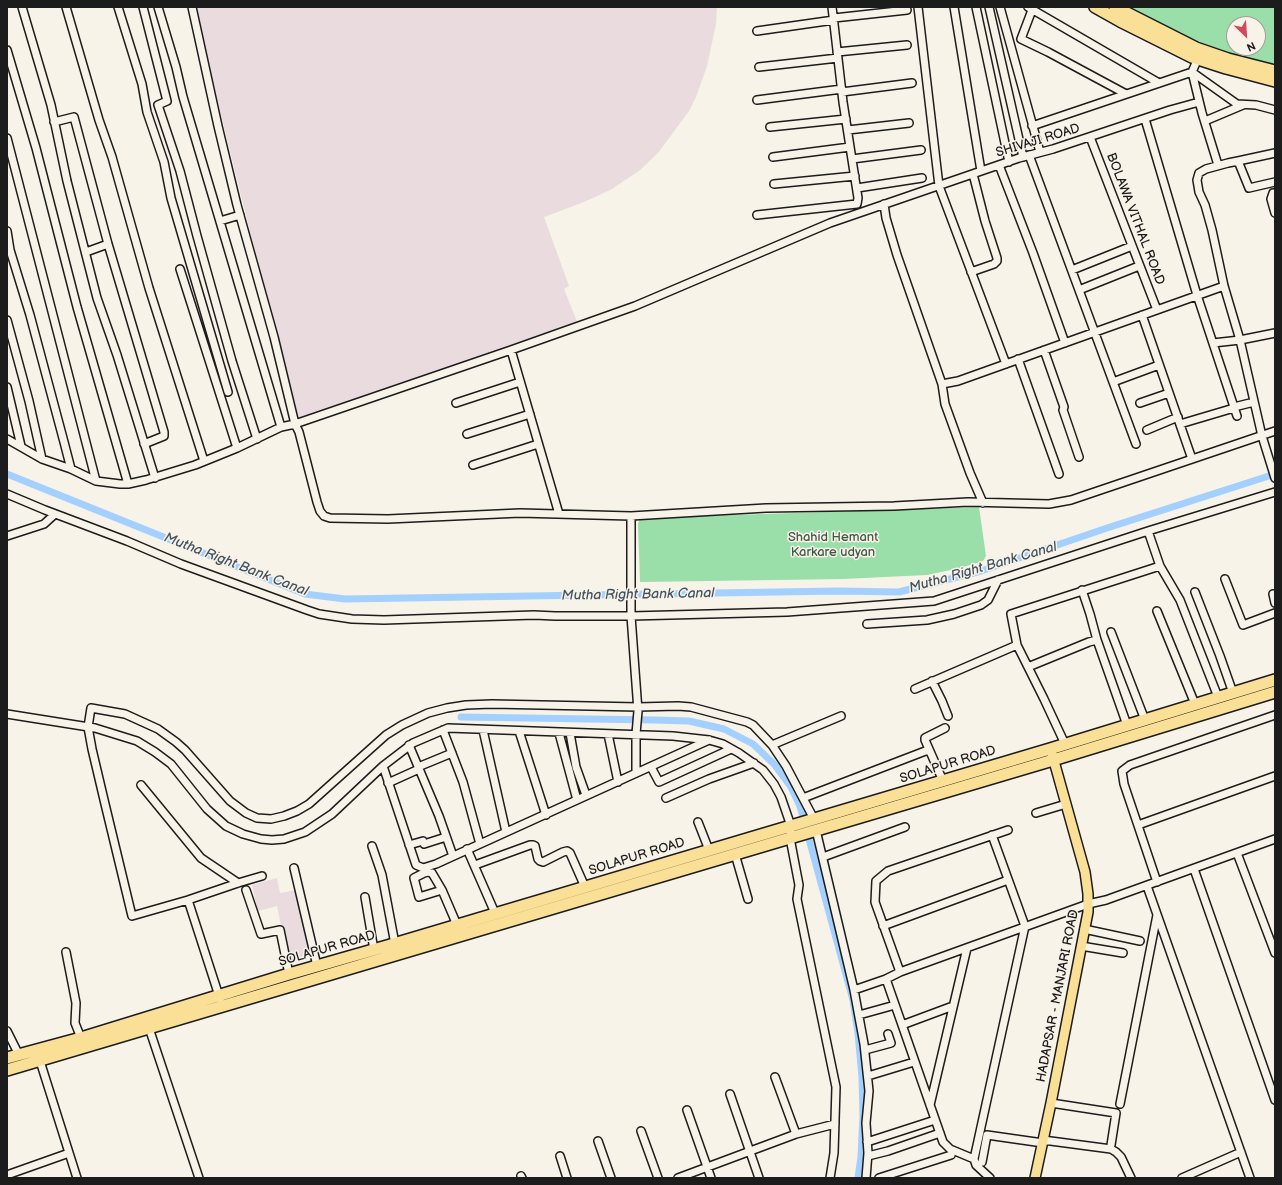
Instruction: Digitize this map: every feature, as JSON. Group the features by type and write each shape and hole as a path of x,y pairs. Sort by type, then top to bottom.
{"highway":[{"path":"1095,7 1126,24 1226,68 1275,81"},
{"path":"1114,7 1168,35 1199,55 1228,59 1275,71"},
{"name":"SOLAPUR ROAD","path":"7,1058 81,1038 289,974 792,826 1275,680"},
{"name":"SOLAPUR ROAD","path":"7,1070 815,831 1275,692"}],"main road":[{"name":"HADAPSAR - MANJARI ROAD","path":"1035,1178 1088,912 1088,894 1085,872 1050,749"}],"street":[{"path":"22,7 50,105 67,181 97,298 117,355 155,478"},
{"path":"66,7 99,120 120,185 149,288 204,461"},
{"path":"118,7 142,84 147,112 164,162 171,198 228,392"},
{"path":"143,7 167,101 158,105 180,171 232,361 257,439"},
{"path":"158,7 176,67 185,105 281,427"},
{"path":"192,7 218,126 240,215 274,337 295,424 299,432 318,506 324,516 330,518 388,519 520,513 631,516 766,508 983,503 1049,504 1071,500 1275,431"},
{"path":"757,215 857,204 857,188 846,119 832,7"},
{"path":"918,7 939,186 1006,364"},
{"path":"954,7 981,171"},
{"path":"976,7 1009,162"},
{"path":"989,7 1026,156 1072,270 1136,444"},
{"path":"1000,7 1040,152"},
{"path":"1126,94 1021,39 1030,8 1159,83"},
{"path":"757,31 834,19 907,10"},
{"path":"759,67 907,46"},
{"path":"7,50 36,148 77,307 128,484"},
{"path":"1199,55 1192,72 1204,121 1218,165"},
{"path":"1032,126 1192,72"},
{"path":"1192,72 1237,104 1256,105 1275,110"},
{"path":"758,100 912,83"},
{"name":"SHIVAJI ROAD","path":"7,439 42,459 96,481 128,484 155,478 237,448 281,427 295,424 635,306 822,226 1026,156 1090,137 1170,110 1200,102"},
{"path":"1204,121 1245,105"},
{"path":"54,122 74,117 108,244 164,432 164,436 144,444"},
{"path":"770,127 846,119"},
{"path":"1145,119 1197,296 1237,416"},
{"path":"848,130 909,123"},
{"name":"BOLAWA VITHAL ROAD","path":"1090,137 1157,310"},
{"path":"7,138 96,481"},
{"path":"773,157 850,147"},
{"path":"852,159 921,150"},
{"path":"1275,153 1218,165 1199,173 1197,180 1199,192 1205,204 1212,230 1224,286 1240,340 1262,436 1275,478"},
{"path":"1238,161 1249,188 1275,182"},
{"path":"999,165 1033,253 1065,343"},
{"path":"972,272 994,264 997,261 973,174"},
{"path":"774,184 855,176"},
{"path":"857,188 922,178"},
{"path":"1275,193 1271,196 1275,213"},
{"path":"884,204 886,218 897,255 942,384 945,404 970,473 983,503"},
{"path":"220,221 240,215"},
{"path":"7,231 10,250 30,315 71,470"},
{"path":"86,252 108,244"},
{"path":"1072,270 1132,246"},
{"path":"1079,290 1140,266"},
{"path":"180,269 237,448"},
{"path":"942,384 958,381 1224,286"},
{"path":"1142,315 1192,459"},
{"path":"7,320 29,401 42,459"},
{"path":"1213,344 1275,333"},
{"path":"511,350 559,514"},
{"path":"1044,350 1064,407 1063,410 1079,457"},
{"path":"1018,359 1059,474"},
{"path":"1113,382 1159,366"},
{"path":"456,403 520,382"},
{"path":"7,387 21,446"},
{"path":"1140,404 1169,393"},
{"path":"1147,430 1254,402"},
{"path":"467,434 530,414"},
{"path":"473,465 538,444"},
{"path":"7,494 181,564 273,599 319,614 352,619 384,620 631,613 787,612 934,601 1148,531 1275,492"},
{"path":"7,536 44,524 55,514"},
{"path":"631,516 631,613 638,709 636,731 636,773"},
{"path":"1148,531 1160,566 1180,600 1218,698"},
{"path":"1065,744 1018,645 1011,614 1160,566"},
{"path":"1225,579 1243,625 1275,613"},
{"path":"866,624 927,620 954,614 981,605 988,600 998,580"},
{"path":"1082,590 1097,640 1127,725"},
{"path":"1194,592 1220,656 1233,693"},
{"path":"1275,594 1272,594 1275,603"},
{"path":"1157,611 1195,704"},
{"path":"1111,632 1145,720"},
{"path":"1028,667 1097,640"},
{"path":"916,689 1018,645"},
{"path":"932,682 948,716"},
{"path":"262,876 132,916 104,804 88,727 91,708 125,714 158,730 185,750 230,802 246,813 257,818 271,819 297,811 309,804 386,735 402,725 428,713 466,705 638,709 678,706 691,707 747,722 762,733 786,766 812,819"},
{"path":"7,714 88,727 137,741 170,764 207,809 226,826 243,834 261,839 272,840 284,839 305,832 332,814 348,800 364,782 409,745 443,730 453,728 608,734 636,731 709,740 723,744 763,770 774,784 781,797 792,826 799,885 797,899 836,1087 834,1153 830,1178"},
{"path":"1157,882 1124,784 1122,771 1130,765 1275,715"},
{"path":"772,745 841,716"},
{"path":"942,781 928,750 925,738 946,728"},
{"path":"443,730 463,782 480,844"},
{"path":"483,730 506,832"},
{"path":"519,730 546,814"},
{"path":"559,733 577,800"},
{"path":"570,733 576,767 586,795"},
{"path":"608,734 618,782"},
{"path":"383,766 416,865 423,868 480,844 709,740"},
{"path":"409,745 453,856"},
{"path":"651,767 659,782 731,749"},
{"path":"803,798 928,750"},
{"path":"388,783 452,753"},
{"path":"666,798 709,778 754,763"},
{"path":"1138,825 1275,776"},
{"path":"140,785 201,858 238,883"},
{"path":"1036,813 1066,804"},
{"path":"698,822 709,850"},
{"path":"823,857 905,827"},
{"path":"900,972 875,902 876,881 888,871 1008,830"},
{"path":"815,831 823,857 854,990 865,1050 870,1090 866,1123 868,1156 866,1178"},
{"path":"985,1177 976,1165 974,1159 1025,926 992,835"},
{"path":"409,845 423,841 424,844 446,837"},
{"path":"854,990 1025,926 1088,904 1106,900 1147,886 1275,839"},
{"path":"475,865 530,844 535,846 538,859 543,862 567,851 570,853 585,887"},
{"path":"372,846 382,875 395,944"},
{"path":"467,849 496,914"},
{"path":"1237,853 1275,953"},
{"path":"735,854 748,899"},
{"path":"294,868 317,966"},
{"path":"1194,869 1275,1100"},
{"path":"883,926 1008,880"},
{"path":"1147,886 1250,1178"},
{"path":"246,890 260,934 280,930 289,974"},
{"path":"442,890 457,925"},
{"path":"365,897 374,950"},
{"path":"188,900 222,1007"},
{"path":"1120,1104 1157,914"},
{"path":"1084,929 1140,941"},
{"path":"1081,946 1123,953"},
{"path":"930,1105 967,948"},
{"path":"66,952 76,1003 75,1023 81,1038"},
{"path":"886,979 940,1134 947,1147 974,1159"},
{"path":"859,1015 895,1005"},
{"path":"902,1025 953,1006"},
{"path":"149,1028 199,1178"},
{"path":"7,1031 19,1055"},
{"path":"865,1050 891,1043 888,1034"},
{"path":"40,1061 76,1178"},
{"path":"868,1076 914,1062"},
{"path":"775,1077 796,1134"},
{"path":"730,1094 760,1178"},
{"path":"1051,1103 1116,1113 1111,1145"},
{"path":"687,1110 711,1178"},
{"path":"867,1142 935,1120"},
{"path":"678,1178 796,1134 835,1124"},
{"path":"641,1131 658,1178"},
{"path":"868,1156 940,1134"},
{"path":"982,1162 987,1135 1043,1141 1111,1149 1121,1157 1131,1178"},
{"path":"598,1141 611,1178"},
{"path":"1182,1178 1241,1152"},
{"path":"7,1175 69,1153"},
{"path":"879,1178 951,1155"},
{"path":"560,1156 567,1178"}],"shaded area":[{"path":"194,7 717,7 716,24 707,66 696,97 689,111 658,153 640,170 612,189 584,202 544,217 569,286 564,289 578,324 297,420"},
{"path":"277,878 280,893 297,890 312,956 288,961 277,906 258,911 252,885"}],"green space":[{"path":"1121,7 1275,7 1275,67 1237,56 1266,56 1266,16 1226,16 1226,53 1131,13"},
{"name":"Shahid Hemant Karkare udyan","path":"979,507 986,556 983,561 960,568 927,575 843,579 640,582 638,524 640,518"}],"waterway":[{"name":"Mutha Right Bank Canal","path":"7,474 305,594 345,599 838,591 899,592 981,571 1107,528 1275,474"},
{"path":"461,717 689,721 724,729 753,744 774,764 791,787 800,806 853,1000 862,1077 863,1116 861,1157 858,1178"}]}
